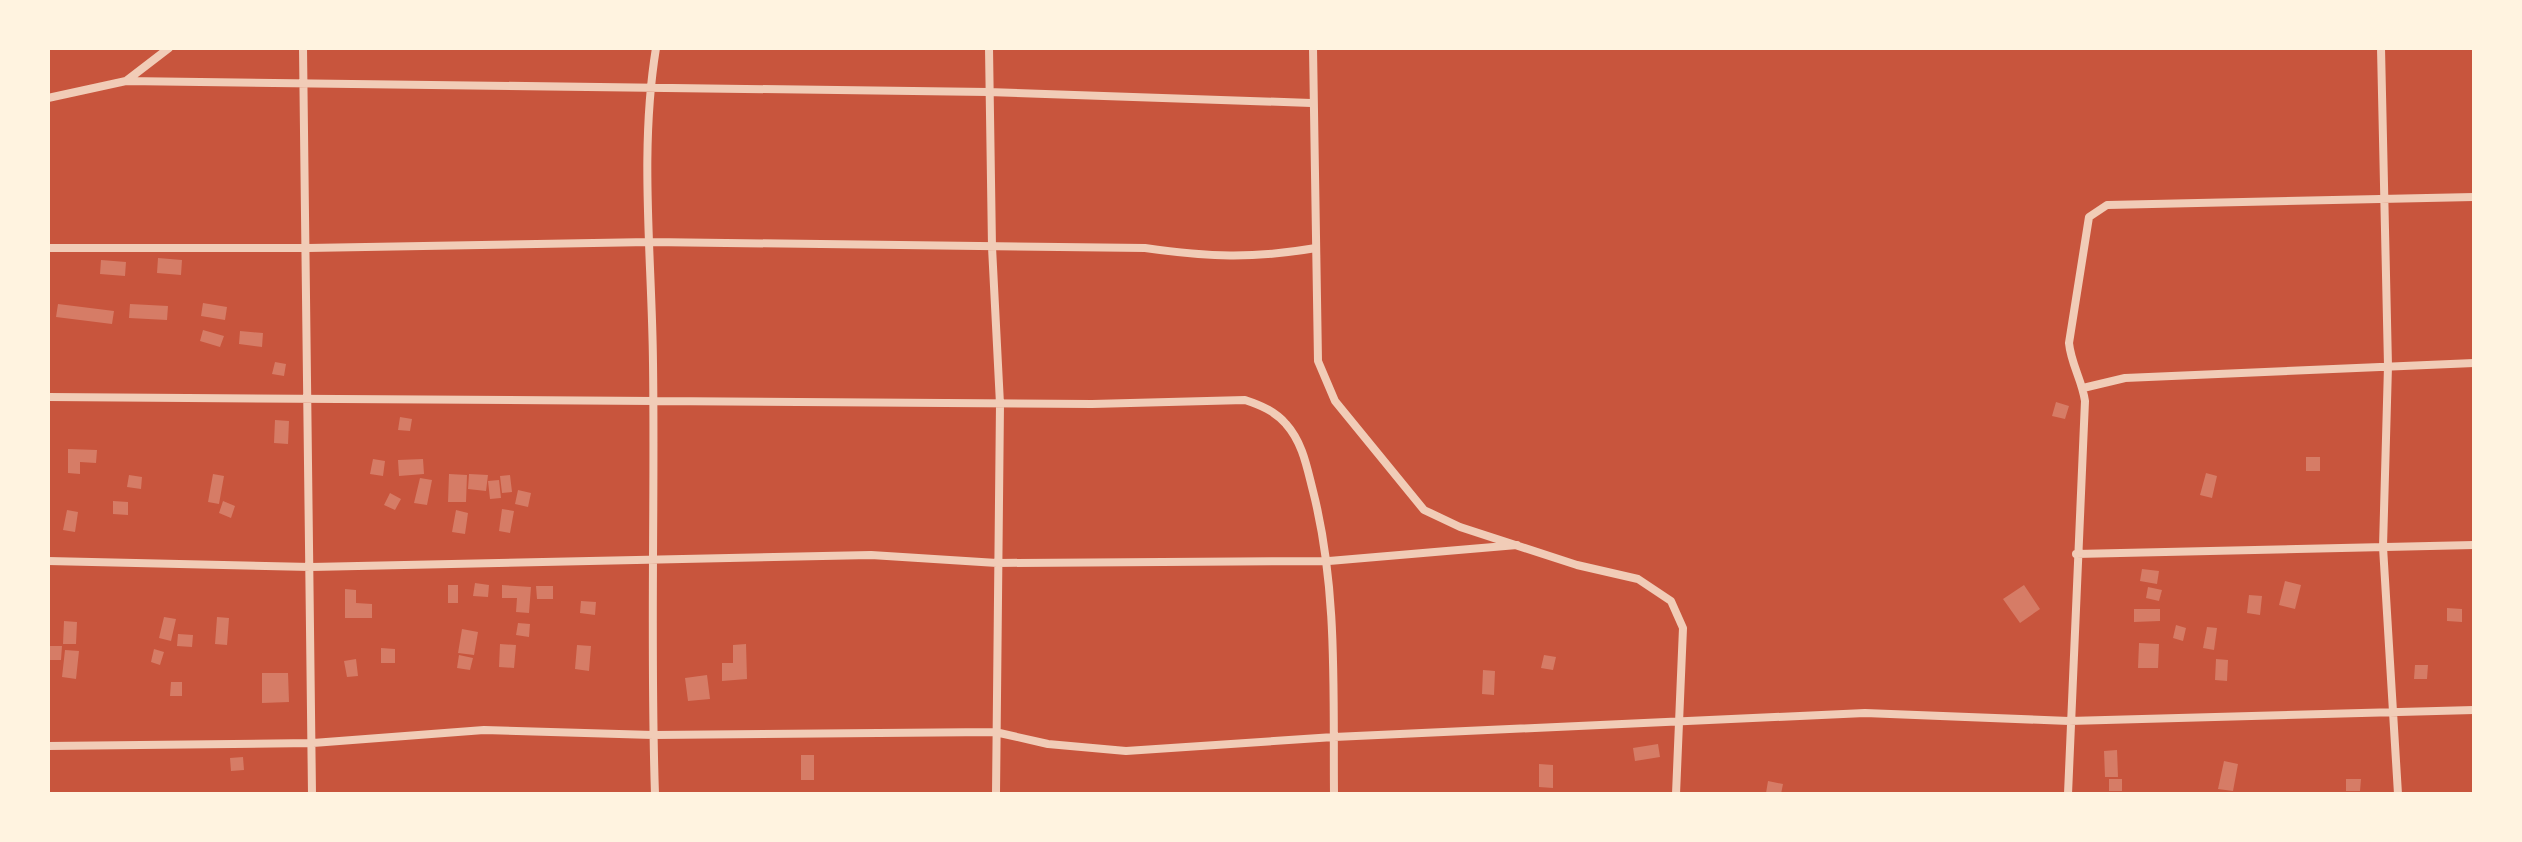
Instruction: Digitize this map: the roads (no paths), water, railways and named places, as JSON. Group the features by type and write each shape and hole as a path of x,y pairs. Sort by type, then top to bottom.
{"street":[{"path":"48,98 96,91 126,81 169,48"},
{"path":"303,48 308,248 312,794"},
{"path":"655,794 653,401 647,177 650,86 656,48"},
{"path":"989,48 992,247 1000,404 996,794"},
{"path":"1313,48 1311,103 1318,361 1335,401 1424,510 1442,521 1577,565 1638,579 1671,601 1683,628 1676,794"},
{"path":"2381,48 2388,366 2383,547 2398,794"},
{"path":"126,81 988,92 1311,103"},
{"path":"2068,794 2083,388 2071,362 2069,343 2089,217 2107,205 2474,197"},
{"path":"48,248 308,248 650,242 1145,248 1202,257 1259,257 1316,248"},
{"path":"2083,388 2125,378 2474,363"},
{"path":"48,397 308,396 1000,404 1245,400 1265,407 1287,424 1306,459 1329,561 1334,794"},
{"path":"48,561 311,567 871,555 997,563 1329,561 1517,545"},
{"path":"2076,554 2474,545"},
{"path":"48,746 313,743 484,730 653,735 995,732 1048,744 1126,751 1334,737 1678,724 1865,713 2069,721 2474,710"}]}
